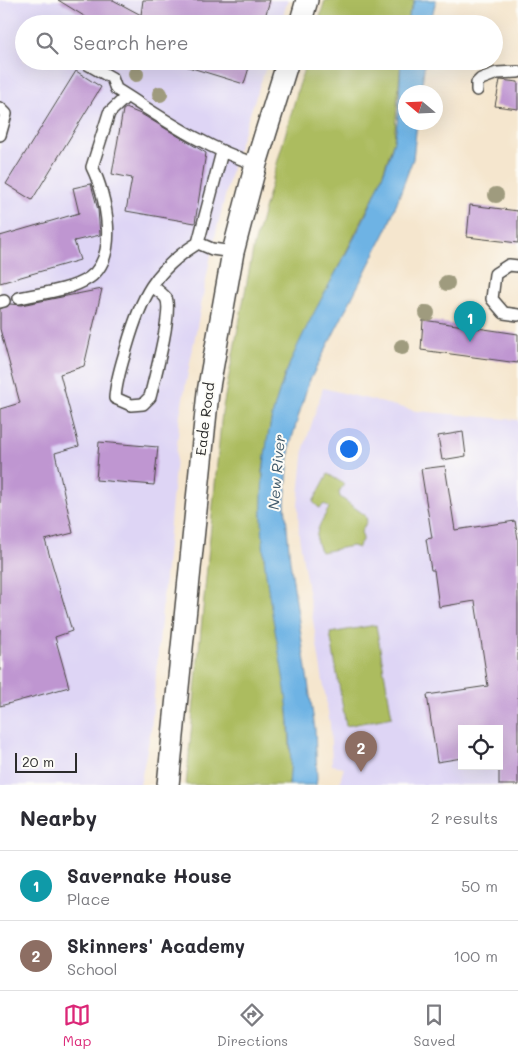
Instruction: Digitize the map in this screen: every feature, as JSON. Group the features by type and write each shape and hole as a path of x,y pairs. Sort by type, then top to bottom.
{"street":[{"path":"303,15 307,0"},
{"name":"Eade Road","path":"168,785 208,392 233,252 256,164 285,70"}],"lane":[{"path":"98,70 112,78 116,88 127,96 193,137 222,152 256,164"},
{"path":"477,90 477,83 489,75 518,72"},
{"path":"18,298 69,286 88,279 97,271 108,236 101,185 92,167 108,113 127,96"},
{"path":"0,108 6,114 0,135"},
{"path":"152,286 166,298 168,307 167,321 150,397 143,404 131,404 115,398 116,383 139,306 152,286 170,262 198,243 222,152"},
{"path":"198,243 212,249 233,252"},
{"path":"518,266 509,265 495,274 492,299 504,313 518,315"}],"shaded area":[{"path":"0,0 288,0 283,15 15,15 15,70 265,70 235,157 212,249 180,414 151,730 140,785 0,785"},
{"path":"323,388 416,411 518,420 518,785 339,785 344,767 332,765 330,724 299,536 298,505 304,448"}],"green space":[{"path":"325,0 415,0 409,15 321,15"},
{"path":"303,70 400,70 394,140 378,188 284,376 271,421 263,470 264,557 287,694 291,762 289,785 186,785 222,412 254,245"},
{"path":"328,474 344,484 339,492 340,497 365,515 367,521 361,532 363,538 358,548 352,546 321,552 318,546 318,529 329,508 325,504 319,508 313,502"},
{"path":"376,625 392,717 346,726 330,633"}],"water":[{"path":"415,0 436,0 432,15 409,15"},
{"path":"401,70 424,70 422,85 400,85"},
{"name":"New River","path":"398,111 398,130 416,130 413,159 387,229 308,384 290,445 285,503 290,561 315,729 317,779 316,785 289,785 291,756 286,699 264,556 262,488 265,454 279,391 305,331 351,245 378,187 394,140"}],"building":[{"path":"58,0 113,0 141,15 82,15"},
{"path":"143,0 270,0 266,15 141,15"},
{"path":"198,70 248,70 244,84"},
{"path":"76,71 101,87 32,200 6,184"},
{"path":"500,80 518,82 518,109 495,106"},
{"path":"126,108 143,115 206,153 195,223 126,211 132,178 112,174 123,110"},
{"path":"91,184 98,210 100,235 74,241 80,260 0,283 0,236 79,213 73,188"},
{"path":"470,205 518,211 518,243 467,237"},
{"path":"102,289 84,366 60,374 79,446 55,453 73,533 45,540 72,631 55,637 69,687 0,706 0,409 20,403 0,329 0,309 10,304 21,305"},
{"path":"423,320 518,334 518,363 421,350"},
{"path":"463,432 466,456 442,460 438,436"},
{"path":"99,442 158,447 154,485 96,480"},
{"path":"445,466 455,530 515,521 518,539 518,785 499,785 499,770 503,770 503,725 458,725 458,759 437,762 427,695 488,686 475,601 439,607 434,570 431,570 426,539 432,538 421,469"}],"place":[{"name":"Savernake House","path":"470,342"},
{"name":"Skinners' Academy","path":"361,772"}]}
